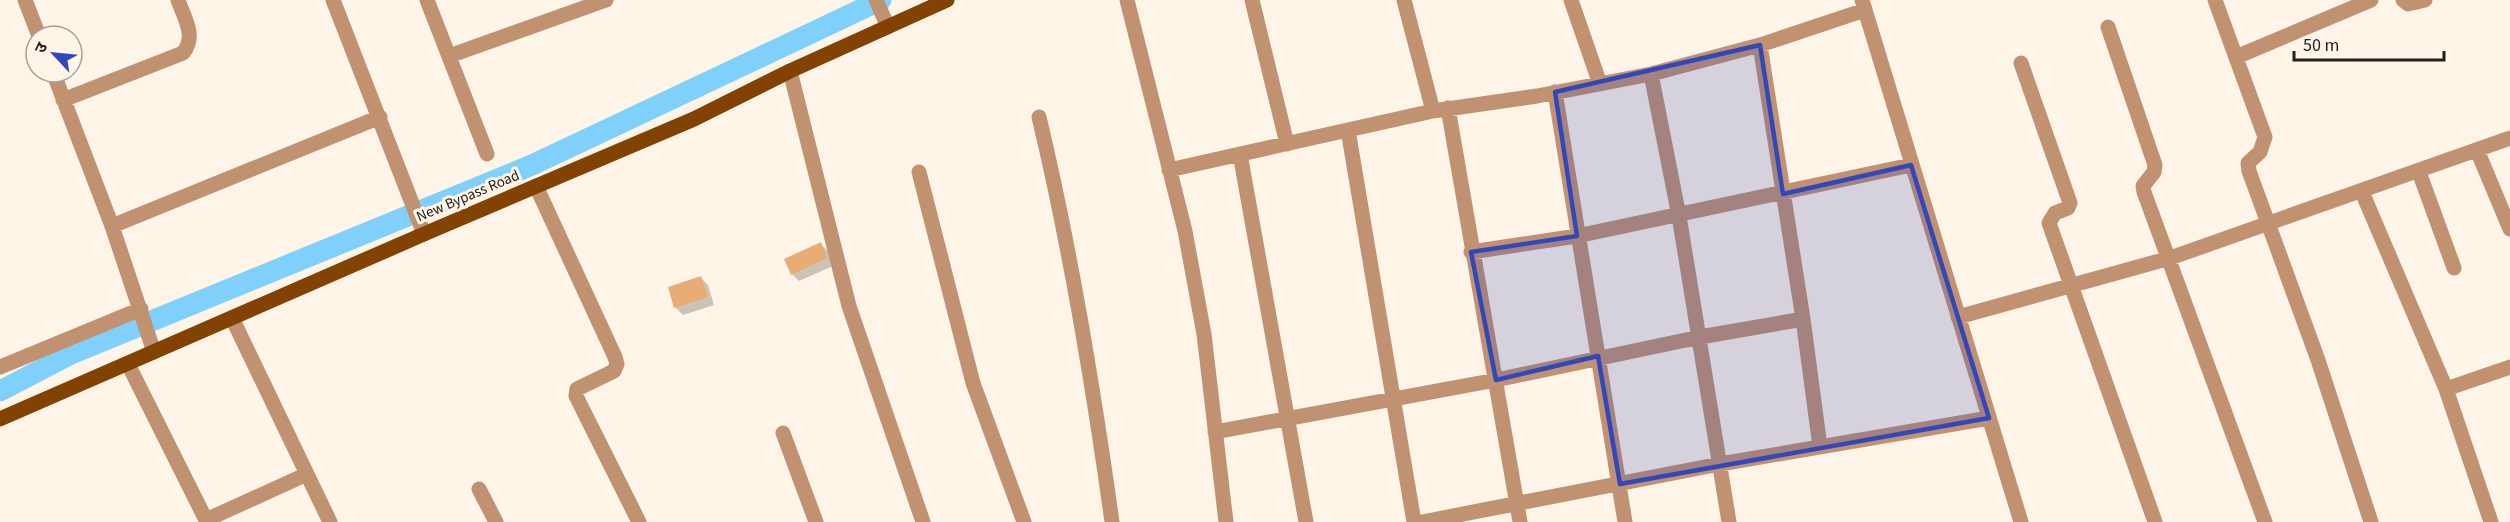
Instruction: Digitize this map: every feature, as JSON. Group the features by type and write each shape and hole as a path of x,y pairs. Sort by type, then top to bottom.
{"main road":[{"name":"New Bypass Road","path":"0,419 694,119 790,71 882,14 947,0"}],"street":[{"path":"25,0 34,24"},
{"path":"63,100 183,53 190,45 191,37 178,0"},
{"path":"333,0 424,234"},
{"path":"427,0 487,154"},
{"path":"449,56 606,0"},
{"path":"1127,0 1185,231 1203,334 1226,522"},
{"path":"1252,0 1287,144"},
{"path":"1404,0 1432,111"},
{"path":"1571,0 1600,84"},
{"path":"2215,0 2265,137 2260,152 2248,163 2268,225 2318,360 2371,522"},
{"path":"2236,57 2371,0"},
{"path":"2403,0 2408,4 2425,0"},
{"path":"1170,170 1432,111 1651,74 1760,45 1864,5 2021,522"},
{"path":"2108,27 2153,156 2154,172 2143,186 2265,522"},
{"path":"1760,45 1803,319 1820,447"},
{"path":"2021,63 2070,202 2068,208 2055,213 2049,223 2155,522"},
{"path":"790,71 849,306 923,522"},
{"path":"1651,74 1679,216 1730,522"},
{"path":"57,84 112,226 154,352"},
{"path":"1555,92 1626,522"},
{"path":"1448,108 1471,252 1520,522"},
{"path":"112,226 380,117"},
{"path":"1039,117 1065,225 1088,350 1112,522"},
{"path":"1348,130 1414,522"},
{"path":"1958,318 2170,258 2510,138"},
{"path":"2477,150 2510,229"},
{"path":"1240,154 1306,522"},
{"path":"1471,252 1577,236 1679,216 1911,165"},
{"path":"919,172 973,383 1024,522"},
{"path":"2419,172 2454,268"},
{"path":"536,186 615,357 617,364 614,371 583,384 577,389 576,396 639,522"},
{"path":"2362,192 2445,389 2492,522"},
{"path":"232,318 330,522"},
{"path":"1215,432 1496,380 1598,356 1803,319"},
{"path":"0,367 144,320"},
{"path":"128,364 206,521 307,474"},
{"path":"2445,389 2510,367"},
{"path":"1422,522 1720,464 1989,418"},
{"path":"783,433 816,522"},
{"path":"479,489 496,522"}],"highlighted area":[{"path":"1760,45 1783,194 1911,165 1989,418 1620,484 1598,356 1496,380 1471,252 1577,236 1555,92"}],"building":[{"path":"821,242 827,258 791,275 784,259"},
{"path":"701,276 708,297 674,308 668,287"}],"waterway":[{"path":"0,391 71,354 532,165 881,0"}]}
